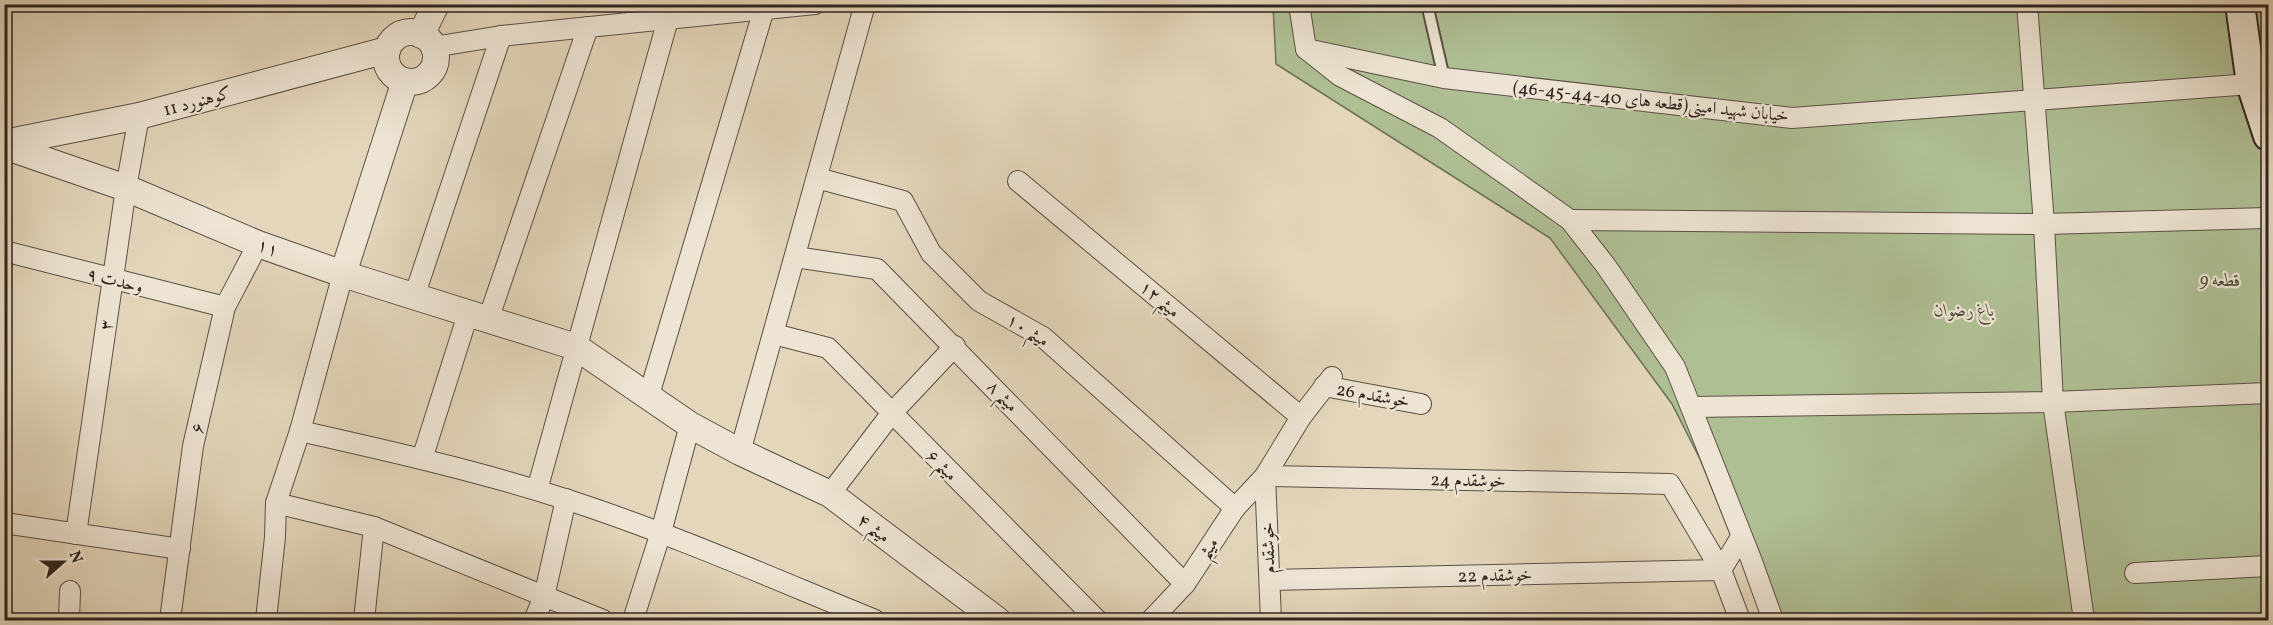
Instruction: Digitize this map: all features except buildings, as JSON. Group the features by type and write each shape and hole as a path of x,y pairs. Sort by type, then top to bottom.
{"main road":[{"path":"2240,4 2251,84 2268,136"}],"street":[{"path":"436,4 427,41 435,63 427,76 420,80 405,81 392,73 388,66 387,50 391,42 405,33 427,41 501,36 815,4"},
{"path":"741,452 865,4"},
{"path":"1299,4 1306,49 1340,76 1440,128 1570,220 1606,266 1675,368 1773,621"},
{"path":"2027,4 2036,101 2053,402 2084,621"},
{"path":"649,395 764,9"},
{"path":"537,490 668,19"},
{"path":"422,459 588,27"},
{"path":"414,297 501,36"},
{"name":"خیابان شهید امینی(قطعه های 40-44-45-46)","path":"1306,49 1444,78 1792,118 2251,84"},
{"name":"کوهنورد 11","path":"4,144 139,116 387,50"},
{"path":"266,621 275,537 276,502 300,431 343,274 405,81"},
{"name":"۳","path":"76,534 126,188 139,116"},
{"name":"۱۱","path":"4,144 126,188 258,244 414,297 576,346"},
{"name":"۱۰ میثم","path":"817,178 903,201 931,254 979,301 1043,337 1235,508"},
{"name":"۱۲ میثم","path":"1018,181 1301,417"},
{"path":"1570,220 2044,224 2268,218"},
{"name":"۶","path":"170,621 193,446 225,307 258,244"},
{"name":"۹ وحدت","path":"4,251 225,307"},
{"name":"۸ میثم","path":"795,257 877,269 955,346 1185,584"},
{"name":"۶ میثم","path":"774,334 828,348 1097,621"},
{"name":"۴ میثم","path":"576,346 690,425 830,494 997,621"},
{"path":"830,494 891,414 955,346"},
{"name":"میثم","path":"1150,621 1185,584 1235,508 1266,476 1301,417 1328,382"},
{"name":"خوشقدم 26","path":"1328,382 1421,404"},
{"path":"1692,407 2053,402 2268,393"},
{"path":"633,621 661,532 690,425"},
{"path":"300,431 422,459 566,499 661,532 874,621"},
{"name":"خوشقدم 24","path":"1266,476 1670,484 1720,570"},
{"name":"خوشقدم","path":"1266,476 1271,621"},
{"path":"534,621 544,597 566,499"},
{"path":"276,502 374,527 603,621"},
{"path":"4,523 180,549"},
{"path":"364,621 374,527"},
{"path":"1740,621 1720,570 1742,537"},
{"path":"2135,573 2268,566"},
{"name":"خوشقدم 22","path":"1269,580 1720,570"},
{"path":"69,621 70,591"}],"lane":[{"path":"1427,4 1444,78"}],"green space":[{"name":"باغ رضوان","path":"1273,5 2268,5 2268,620 1765,620 1700,459 1672,404 1550,238 1276,64"}],"park label":[{"name":"قطعه 9","path":"2220,280"}]}
